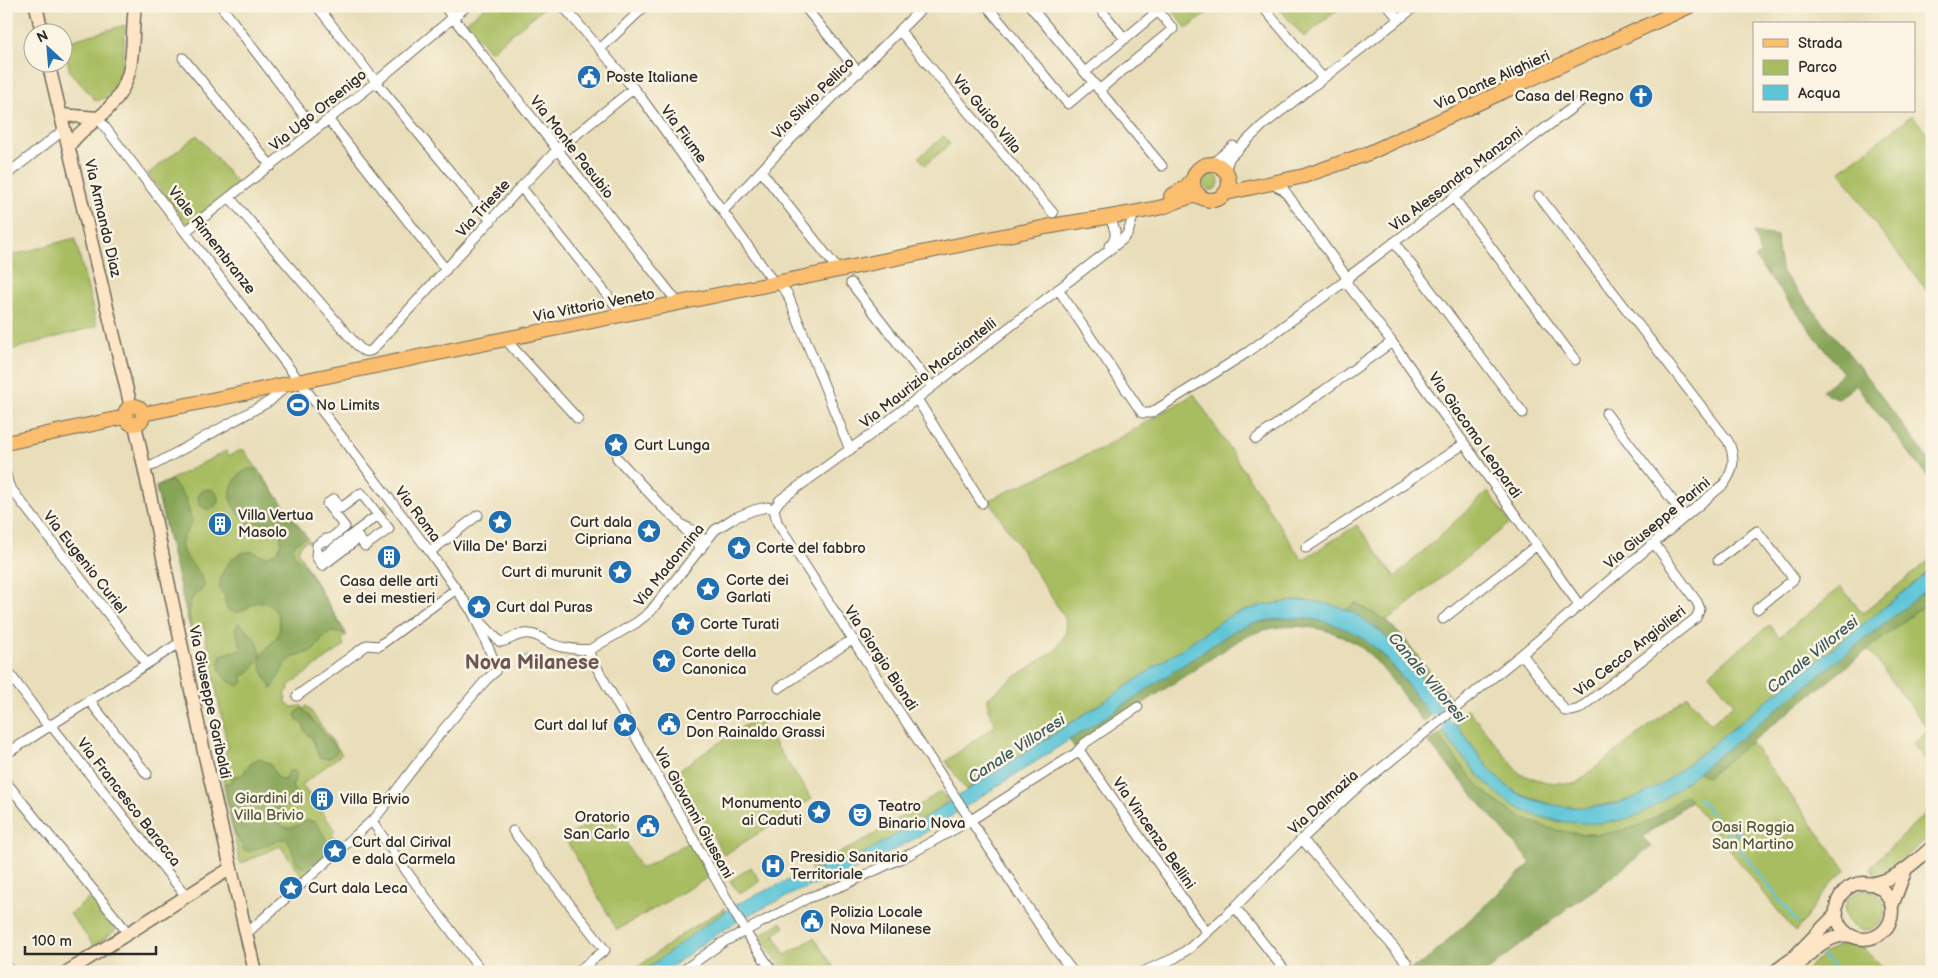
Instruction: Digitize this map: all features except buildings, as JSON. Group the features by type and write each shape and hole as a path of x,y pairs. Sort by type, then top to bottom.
{"main road":[{"path":"36,6 40,22"},
{"path":"69,146 82,130 98,118 117,98 127,78 133,52 135,6"},
{"name":"Via Dante Alighieri","path":"1226,193 1304,176 1395,142 1690,6"},
{"name":"Via Armando Diaz","path":"51,72 134,416"},
{"path":"62,115 98,118"},
{"path":"1207,164 1222,171 1226,193 1216,200 1199,196 1195,191 1193,179 1198,170 1207,164"},
{"name":"Via Dante Alighieri","path":"1222,171 1242,182 1330,166"},
{"name":"Via Vittorio Veneto","path":"6,443 839,271 1053,220 1166,198 1186,188 1193,179"},
{"name":"Via Vittorio Veneto","path":"1053,220 1110,218 1170,205 1189,196 1199,196"},
{"name":"Via Giuseppe Garibaldi","path":"134,416 181,642 255,972"},
{"path":"1793,972 1818,941 1836,913 1838,903 1845,891 1854,885 1883,882 1906,869 1932,847"},
{"path":"67,972 231,868"},
{"path":"1774,972 1818,941 1843,934 1863,939 1881,934 1890,922 1892,906 1906,869"},
{"path":"1869,884 1884,891 1892,906"},
{"path":"1836,913 1841,927 1852,936"}],"street":[{"path":"221,6 315,130"},
{"path":"317,6 376,82 490,221"},
{"name":"Via Monte Pasubio","path":"444,6 679,304"},
{"name":"Via Ugo Orsenigo","path":"185,232 376,82 466,6"},
{"name":"Via Fiume","path":"563,6 633,89 774,284 783,288 788,296 850,450"},
{"path":"600,49 645,6"},
{"path":"804,6 859,73"},
{"name":"Via Silvio Pellico","path":"723,211 760,171 924,6"},
{"path":"987,6 1068,104 1096,86 1173,29 1156,9 1125,39 1084,72"},
{"path":"1030,6 1162,166"},
{"path":"1098,6 1125,39"},
{"path":"1262,6 1323,78"},
{"path":"1388,6 1399,19"},
{"path":"1222,171 1230,149 1416,6"},
{"name":"Via Guido Villa","path":"900,31 1053,220"},
{"path":"183,58 271,166"},
{"name":"Via Trieste","path":"230,198 362,351 367,352 372,350 557,150 633,89"},
{"name":"Via Alessandro Manzoni","path":"1058,289 1142,413 1150,413 1248,352 1581,101"},
{"name":"Viale Rimembranze","path":"98,118 185,232 294,383"},
{"path":"328,119 446,270"},
{"path":"6,175 65,129"},
{"path":"1222,171 1230,157 1254,132"},
{"path":"42,148 60,142 67,143 69,146"},
{"path":"760,171 839,271"},
{"name":"Via Giacomo Leopardi","path":"1271,184 1284,190 1580,606"},
{"path":"521,187 624,316"},
{"name":"Via Giuseppe Parini","path":"1448,714 1580,606 1724,484 1731,474 1734,459 1728,442 1538,196"},
{"path":"1454,198 1574,360"},
{"name":"Via Maurizio Macciantelli","path":"774,509 780,500 850,450 1122,240 1128,232 1134,213"},
{"name":"Via Maurizio Macciantelli","path":"1099,257 1116,237 1110,218"},
{"path":"1394,242 1522,413"},
{"path":"851,284 932,387"},
{"path":"505,340 578,419"},
{"path":"1256,438 1392,342"},
{"path":"145,468 154,465 270,401 294,383"},
{"name":"Via Roma","path":"294,383 430,552 473,613 496,665 496,672 486,680 442,732 372,821"},
{"path":"916,399 982,503"},
{"path":"1606,413 1686,517"},
{"path":"1306,548 1464,444"},
{"path":"617,458 662,508 671,513 682,525 690,538 703,546"},
{"name":"Via Eugenio Curiel","path":"6,474 9,486 147,664"},
{"path":"361,493 378,515 389,529 366,546 359,538 322,566 316,556 317,545 326,539 327,541 345,527 327,504 334,499 341,508 361,493"},
{"name":"Via Madonnina","path":"589,653 650,612 715,530 734,518 763,507 774,509"},
{"name":"Via Giorgio Biondi","path":"774,509 777,522 1054,947"},
{"path":"318,560 378,515"},
{"path":"430,552 478,515"},
{"path":"1718,560 1757,530 1794,579 1757,609"},
{"name":"Via Cecco Angiolieri","path":"1522,654 1565,711 1572,711 1579,709 1696,618 1700,609 1697,602 1654,544"},
{"path":"1443,619 1537,545"},
{"path":"297,696 367,646 379,646 456,589"},
{"path":"473,613 500,642 518,634 526,633 540,636 552,644 589,653"},
{"path":"779,688 853,639"},
{"path":"6,754 181,642"},
{"name":"Via Giovanni Giussani","path":"589,653 740,922 772,972"},
{"name":"Via Francesco Baracca","path":"6,669 186,896"},
{"path":"89,700 147,774"},
{"path":"680,972 722,943 745,930 808,898 880,869 971,820 1070,758 1085,743 1138,706"},
{"name":"Via Dalmazia","path":"1142,972 1184,952 1207,933 1351,793 1448,714"},
{"name":"Via Vincenzo Bellini","path":"1079,750 1207,933"},
{"path":"6,782 128,933"},
{"path":"246,934 372,821 407,872 482,972"},
{"path":"513,831 604,950 577,972"},
{"path":"1302,839 1407,963 1396,972"},
{"path":"1235,907 1286,972"},
{"path":"1054,947 1064,972"},
{"path":"1054,947 1073,972"},
{"path":"6,965 12,972"}],"green space":[{"path":"486,6 546,6 490,52 466,22"},
{"path":"1169,6 1216,6 1187,29"},
{"path":"1277,6 1336,6 1339,9 1304,37"},
{"path":"125,25 121,69 112,90 105,97 96,101 70,72 72,72 72,40"},
{"path":"1912,115 1932,139 1931,296 1874,222 1840,171"},
{"path":"197,135 239,186 188,225 148,174"},
{"path":"944,136 950,144 925,165 919,157"},
{"path":"1211,174 1219,182 1211,190 1203,182"},
{"path":"1754,232 1777,236 1782,272 1854,360 1932,464 1932,482 1856,385 1838,399 1822,391 1843,373 1755,258 1760,254"},
{"path":"75,238 97,326 6,351 6,257"},
{"path":"1194,394 1302,560 1357,525 1395,577 1488,491 1510,523 1387,621 1356,603 1346,610 1301,600 1259,606 1229,616 1111,697 966,790 946,761 996,725 988,709 988,698 1006,683 1056,650 1066,633 1065,618 989,500 1102,448"},
{"name":"Giardini di Villa Brivio","path":"243,449 311,543 306,541 301,544 298,552 347,635 342,639 344,646 288,686 289,689 285,694 286,702 292,707 302,706 303,709 307,706 342,754 302,785 335,830 332,834 340,842 303,877 280,846 240,864 221,769 227,764 225,751 228,749 203,624 191,632 156,487 226,451 229,456"},
{"path":"250,469 257,469 307,537 294,546 293,552 303,564 346,634 331,632 323,638 314,650 292,658 284,666 272,689 263,672 261,660 265,650 279,633 280,627 277,613 271,606 259,602 240,612 228,610 225,596 219,589 222,575 233,558 246,552 268,556 274,554 280,547 281,537 275,524 247,523 236,511 232,503 231,493 234,482 241,474"},
{"path":"171,480 185,497 192,521 183,539 182,548 184,554 199,573 204,586 193,597 189,606 191,632 156,487"},
{"path":"208,489 215,492 218,499 215,506 208,509 201,506 198,499 201,492"},
{"path":"1932,558 1932,569 1669,779 1653,791 1628,801 1587,808 1556,806 1519,794 1503,783 1488,768 1454,721 1467,708 1520,774 1546,782 1575,784 1687,696 1711,724 1734,704 1709,673 1770,625 1779,637 1841,587 1863,613"},
{"path":"1932,585 1932,599 1707,777 1698,771"},
{"path":"1932,599 1932,768 1913,744 1929,730 1868,649"},
{"path":"1356,603 1387,621 1406,641 1452,699 1442,706 1397,647 1379,630 1346,610"},
{"path":"1290,617 1337,624 1365,640 1390,663 1430,716 1423,722 1384,670 1357,644 1325,630 1291,626 1257,632 1241,639 1075,748 1069,740 1235,630 1250,624"},
{"path":"239,623 256,641 261,652 257,663 247,675 241,675 243,682 239,686 229,682 222,675 219,660 221,655 242,649 235,629"},
{"path":"302,708 338,750 332,757 319,757 313,740 305,731 303,724 298,721 295,714"},
{"path":"757,717 812,799 724,855 676,772"},
{"name":"Oasi Roggia San Martino","path":"1442,732 1479,776 1506,801 1523,810 1557,822 1648,809 1698,771 1707,777 1751,742 1846,870 1825,891 1795,932 1686,795 1655,818 1635,827 1614,832 1592,834 1571,833 1550,828 1512,812 1494,800 1462,767 1438,735"},
{"path":"1438,735 1462,767 1494,800 1512,812 1550,829 1592,834 1614,832 1642,825 1686,795 1691,801 1643,837 1651,847 1570,906 1486,972 1404,972 1424,962 1531,863 1428,742"},
{"name":"Giardini di Villa Brivio","path":"258,758 270,764 279,780 285,779 289,771 295,771 297,775 292,786 296,794 297,807 287,805 280,810 278,819 282,826 292,827 305,821 313,821 318,825 326,839 327,847 322,855 303,868 297,862 287,839 282,839 250,851 244,850 232,827 224,784 232,782 231,777 244,774 246,768"},
{"path":"941,791 948,802 917,823 864,853 813,871 810,867 862,842"},
{"path":"1932,807 1932,834 1883,877 1874,875 1871,867 1874,863"},
{"path":"609,812 641,869 689,842 709,877 617,930 565,838"},
{"path":"751,867 760,881 739,894 730,881"},
{"path":"1861,890 1869,890 1876,893 1882,899 1885,910 1882,921 1876,927 1869,930 1861,930 1854,927 1848,921 1845,914 1845,906 1848,899 1854,893"},
{"path":"91,897 116,930 94,946 70,914"},
{"path":"725,908 724,912 643,972 631,972 685,932"},
{"path":"781,922 785,927 774,935 786,955 814,938 837,972 785,972 759,936"},
{"path":"1851,942 1861,945 1888,972 1805,972 1825,953 1837,946"}],"water":[{"path":"1932,569 1932,585 1663,800 1633,817 1601,823 1566,822 1549,819 1517,807 1504,799 1487,784 1442,732 1454,721 1490,770 1507,786 1524,797 1555,805 1572,807 1589,807 1623,802 1655,788 1669,779"},
{"path":"1301,600 1342,608 1362,618 1376,628 1400,652 1442,706 1430,716 1402,677 1378,650 1354,633 1338,626 1304,618 1286,618 1252,624 1235,630 1119,708 923,834 871,863 798,891 747,916 743,916 743,918 706,941 665,972 643,972 701,928 739,903 789,880 864,853 917,823 1111,697 1229,616 1259,606"},
{"path":"528,656 533,658 535,663 533,668 528,670 523,668 521,663 523,658"},
{"path":"1726,818 1737,823 1741,835 1735,835 1732,826 1725,821"}],"waterway":[{"name":"Canale Villoresi","path":"1430,702 1455,735"},
{"path":"1699,798 1798,923"},
{"path":"1823,956 1839,972"}],"tunnel":[{"path":"378,515 390,506"}],"place":[{"name":"Poste Italiane","path":"589,77"},
{"name":"Casa del Regno","path":"1641,96"},
{"name":"No Limits","path":"298,405"},
{"name":"Curt Lunga","path":"616,445"},
{"name":"Villa De' Barzi","path":"500,522"},
{"name":"Villa Vertua Masolo","path":"220,524"},
{"name":"Curt dala Cipriana","path":"649,531"},
{"name":"Corte del fabbro","path":"739,548"},
{"name":"Casa delle arti e dei mestieri","path":"389,557"},
{"name":"Curt di murunit","path":"620,572"},
{"name":"Corte dei Garlati","path":"708,589"},
{"name":"Curt dal Puras","path":"479,607"},
{"name":"Corte Turati","path":"683,624"},
{"name":"Corte della Canonica","path":"664,661"},
{"name":"Centro Parrocchiale Don Rainaldo Grassi","path":"669,724"},
{"name":"Curt dal luf","path":"625,725"},
{"name":"Villa Brivio","path":"322,799"},
{"name":"Monumento ai Caduti","path":"819,812"},
{"name":"Teatro Binario Nova","path":"860,815"},
{"name":"Oratorio San Carlo","path":"648,826"},
{"name":"Curt dal Cirival e dala Carmela","path":"335,851"},
{"name":"Presidio Sanitario Territoriale","path":"773,866"},
{"name":"Curt dala Leca","path":"291,888"},
{"name":"Polizia Locale Nova Milanese","path":"812,921"}],"district":[{"name":"Nova Milanese","path":"532,662"}]}
